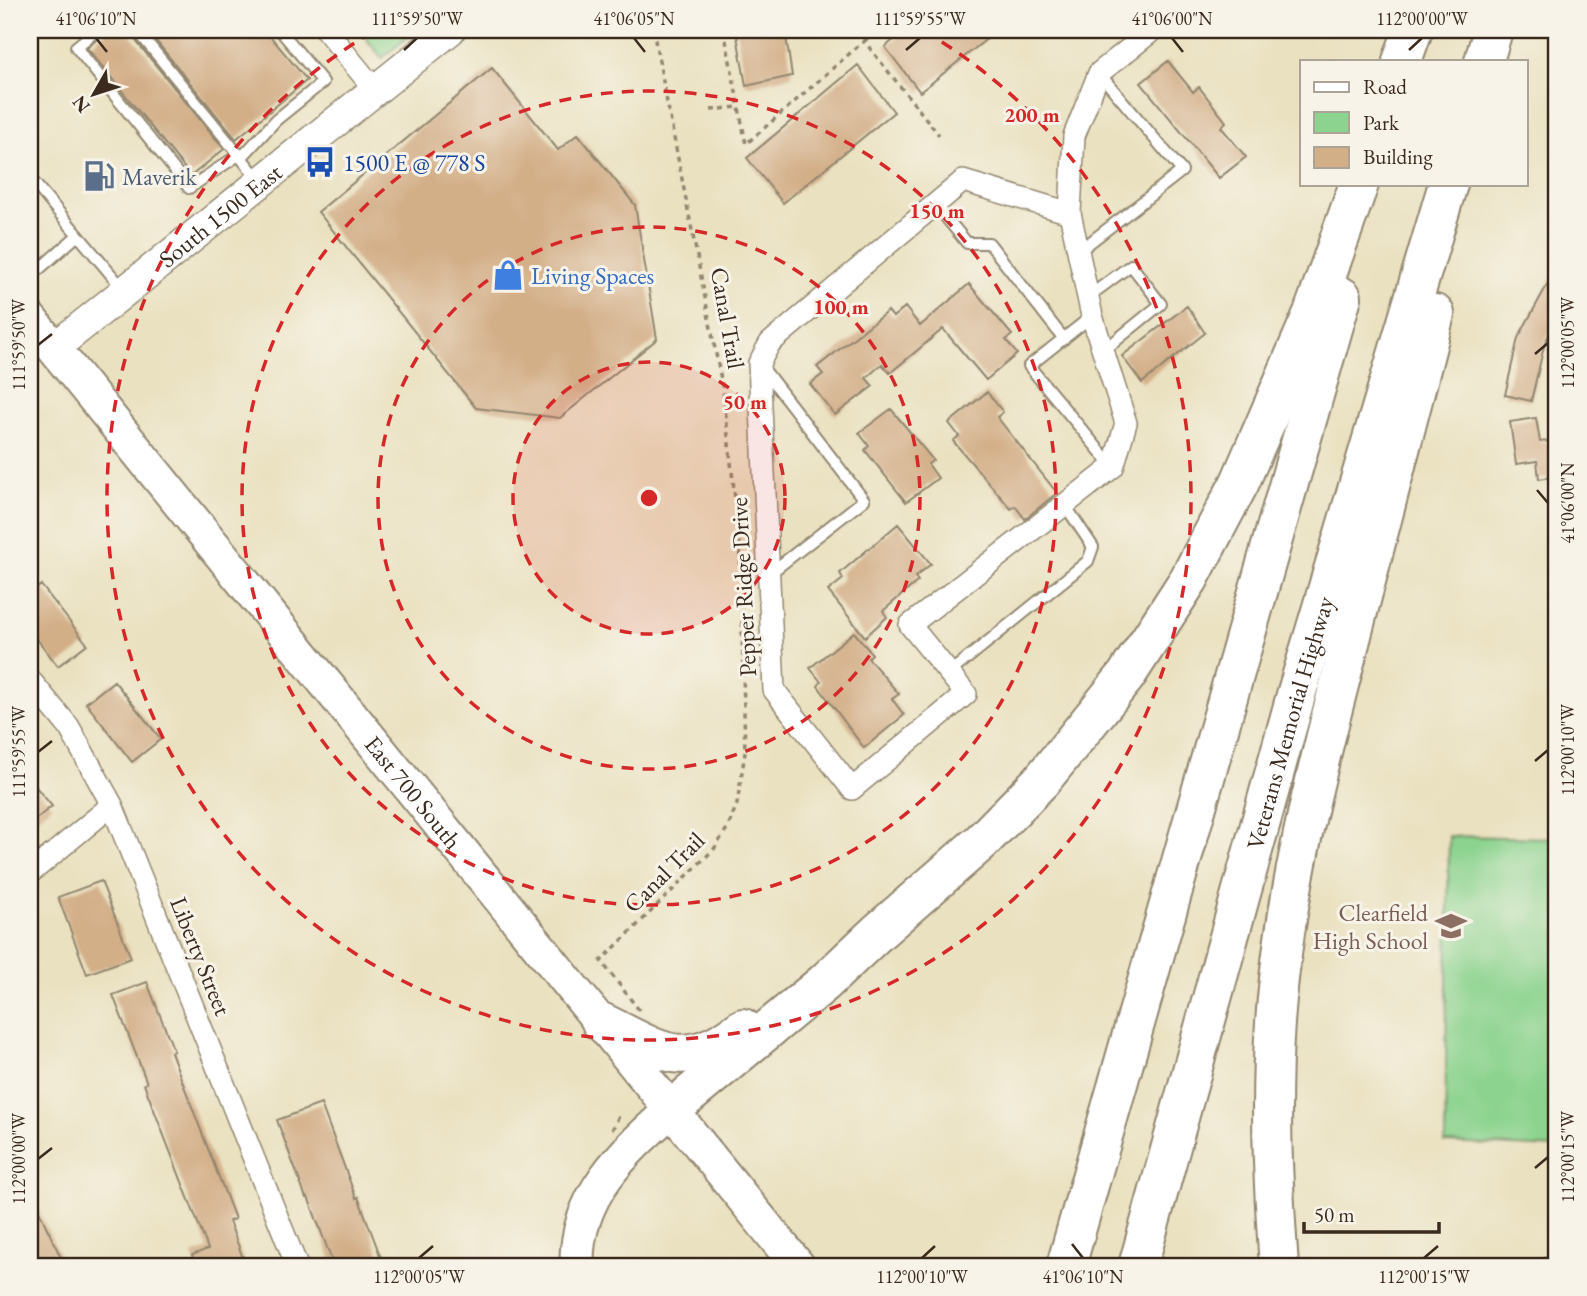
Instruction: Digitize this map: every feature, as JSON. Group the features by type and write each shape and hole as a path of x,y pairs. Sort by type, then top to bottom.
{"highway":[{"path":"1402,60 1413,30"},
{"path":"1410,60 1419,30"},
{"path":"671,1110 832,977 878,932 981,842 1041,782 1107,701 1170,612 1211,541 1240,482 1313,313 1358,186"},
{"path":"1066,1266 1374,186"},
{"name":"Veterans Memorial Highway","path":"1138,1266 1296,695 1447,186"},
{"path":"1279,1266 1272,1160 1272,1070 1280,966 1298,852 1321,753 1469,186"},
{"path":"601,1021 668,1053 685,1055 703,1051 739,1031 820,964 878,932"}],"main road":[{"name":"East 700 South","path":"30,319 798,1266"},
{"path":"577,1266 577,1249 587,1210 609,1171 626,1151 671,1110"}],"street":[{"path":"326,30 376,90"},
{"name":"South 1500 East","path":"53,349 450,30"},
{"path":"1113,467 1126,423 1090,307 1070,213 1074,136 1099,73 1153,30"},
{"path":"759,363 770,343 963,181 1070,213"},
{"name":"Pepper Ridge Drive","path":"759,363 774,690 852,789 966,694 911,625 1113,467"},
{"name":"Liberty Street","path":"30,680 69,727 112,805 297,1266"},
{"path":"30,873 112,805"}],"lane":[{"path":"97,30 76,47 189,188 241,155 276,120 323,82 280,30"},
{"path":"137,30 260,181"},
{"path":"1079,251 1182,171 1099,73"},
{"path":"30,178 124,290"},
{"path":"934,204 967,243 989,243 1064,339"},
{"path":"30,277 78,235"},
{"path":"1103,351 1161,304 1130,265 1064,339 1029,366 1113,467"},
{"path":"759,363 864,500 769,574"},
{"path":"949,673 1088,561 1093,547 1065,505"}],"path":[{"name":"Canal Trail","path":"640,1010 601,961 715,849 737,804 745,753 740,544 723,390 653,30"},
{"path":"724,30 746,144 879,30"},
{"path":"1055,30 1061,37"},
{"path":"864,41 939,135"},
{"path":"711,110 738,107"},
{"path":"1534,1266 1557,1249"}],"green space":[{"path":"359,30 417,30 382,58"},
{"path":"1449,836 1557,838 1557,1148 1445,1143"}],"building":[{"path":"108,30 129,30 224,149 191,176 87,48"},
{"path":"147,30 265,30 307,80 236,139"},
{"path":"736,30 785,30 792,76 746,86"},
{"path":"906,30 998,30 920,92 885,47"},
{"path":"1168,61 1193,92 1199,87 1226,122 1221,127 1246,157 1219,178 1141,83"},
{"path":"858,65 894,112 783,203 747,158"},
{"name":"Living Spaces","path":"492,68 558,150 578,134 635,205 657,339 560,418 476,408 318,212"},
{"path":"1557,267 1557,321 1545,342 1531,401 1505,395 1518,338"},
{"path":"969,284 1012,335 1006,340 1017,354 986,380 943,329 890,373 882,364 866,378 873,386 835,415 810,384 823,374 817,367 888,311 893,317 905,307 920,326"},
{"path":"1187,306 1205,333 1142,383 1122,356"},
{"path":"987,392 1003,412 997,417 1057,493 1025,519 1015,506 1011,509 953,441 959,436 949,423"},
{"path":"891,409 933,460 928,464 938,478 906,502 865,450 869,446 859,433"},
{"path":"1536,418 1540,442 1555,440 1557,476 1539,479 1537,461 1516,464 1510,422"},
{"path":"898,524 931,564 915,577 918,581 883,611 887,617 865,637 828,591 843,579 840,573"},
{"path":"41,585 87,644 58,666 30,630 30,594"},
{"path":"854,632 872,654 868,658 899,694 892,699 904,715 864,748 818,686 821,682 810,668"},
{"path":"114,681 161,739 132,762 86,703"},
{"path":"30,780 52,806 30,824"},
{"path":"101,881 131,958 87,974 58,897"},
{"path":"147,982 235,1219 229,1221 246,1266 196,1266 192,1255 208,1249 144,1084 147,1083 113,995"},
{"path":"321,1104 384,1266 334,1266 308,1197 306,1198 277,1120"},
{"path":"30,1192 65,1266 30,1266"}],"place":[{"name":"1500 E @ 778 S","path":"320,162"},
{"name":"Maverik","path":"99,176"},
{"name":"Living Spaces","path":"508,275"},
{"name":"Clearfield High School","path":"1451,926"}]}
